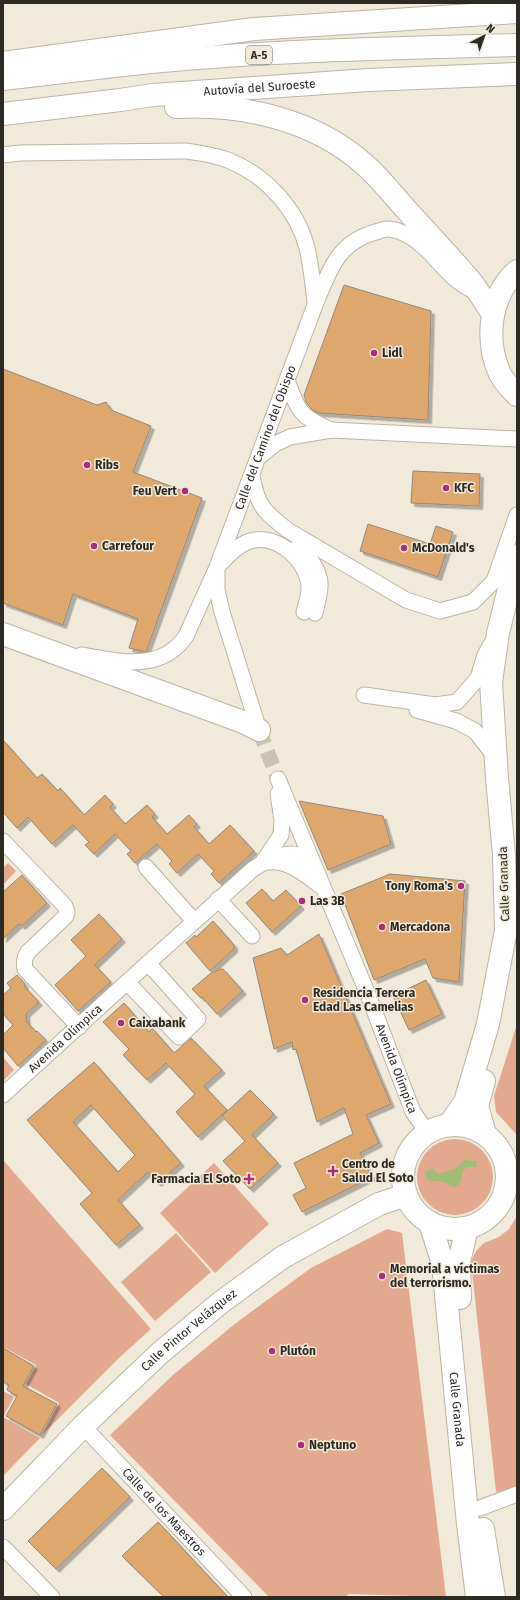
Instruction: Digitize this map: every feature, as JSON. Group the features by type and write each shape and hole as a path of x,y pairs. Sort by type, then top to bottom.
{"main road":[{"path":"3,63 254,29 517,12"},
{"name":"A-5","path":"3,79 115,65 217,57 385,48 517,45"},
{"name":"Autovía del Suroeste","path":"3,114 153,95 344,82 517,74"},
{"path":"120,100 153,108 200,106 244,110 288,120 319,134 348,151 366,165 469,280 493,314"},
{"path":"517,271 501,292 493,314 491,339 500,374 517,395"},
{"name":"Calle Granada","path":"449,1125 465,1102 488,1024 506,930 504,855 491,682 498,633 517,556"},
{"name":"Calle Granada","path":"517,620 507,655 504,683 517,850"},
{"path":"3,634 243,722 259,730"},
{"path":"485,1134 477,1106 501,1027 517,944"},
{"path":"449,1125 468,1126 485,1134 498,1147 512,1170 503,1199 496,1209 482,1222 467,1228 448,1228 430,1222 418,1213 406,1195 404,1170 408,1155 417,1142 428,1133 449,1125"},
{"name":"Calle Pintor Velázquez","path":"3,1510 83,1426 164,1349 220,1303 282,1257 379,1204 406,1195"},
{"name":"Calle Granada","path":"430,1222 443,1264 467,1516 477,1597"},
{"name":"Calle Granada","path":"467,1228 459,1262 462,1346 480,1508 494,1597"}],"street":[{"path":"3,155 20,153 185,151 206,154 230,161 255,175 274,191 288,208 298,225 308,254 315,305"},
{"name":"Calle del Camino del Obispo","path":"42,648 127,662 140,662 154,660 167,655 182,643 217,567 329,270 339,254 349,243 367,234 387,229 403,233 418,242 452,278 465,287 479,293"},
{"path":"287,380 294,400 301,412 312,422 331,430"},
{"path":"259,457 275,444 290,437 331,430 517,439"},
{"path":"252,475 254,490 262,508 271,518 289,532 406,600 440,611 473,602 494,581 517,515"},
{"path":"259,730 216,590 217,567 238,546 247,542 258,540 274,542 289,550 300,562 309,584 308,593 310,612 320,587 319,578 314,564 289,532"},
{"path":"496,758 475,731 456,721 364,695 435,705 457,702 478,678 484,655 498,633"},
{"name":"Avenida Olímpica","path":"3,1095 194,921 262,863 281,835 282,820 278,796 278,779 367,992 412,1112 428,1133"},
{"path":"281,835 287,854 295,868"},
{"path":"3,841 65,906 67,912 66,916 28,952 24,958 24,963 25,969 79,1027"},
{"path":"287,854 302,856 318,874"},
{"name":"Avenida Olímpica","path":"262,863 287,854"},
{"path":"262,863 274,862 288,864 306,875 325,890"},
{"path":"146,867 194,921"},
{"path":"218,900 252,936"},
{"path":"127,982 179,1037 198,1019 148,963"},
{"name":"Calle de los Maestros","path":"83,1426 244,1597"},
{"path":"480,1508 517,1494"},
{"path":"3,1547 52,1597"}],"shaded area":[{"path":"8,863 16,871 3,885 3,868"},
{"path":"517,1024 517,1135 496,1112 494,1096"},
{"path":"3,1057 14,1070 3,1081"},
{"path":"455,1139 469,1142 482,1150 490,1163 493,1177 490,1191 482,1204 469,1212 455,1215 441,1212 428,1204 420,1191 417,1177 420,1163 428,1150 441,1142"},
{"path":"3,1160 151,1329 120,1357 42,1435 59,1403 26,1384 36,1365 3,1347"},
{"path":"464,1160 477,1161 476,1167 467,1167 463,1171 461,1182 454,1188 447,1183 426,1178 425,1172 432,1168 438,1174 457,1168"},
{"path":"214,1163 269,1224 215,1273 160,1213"},
{"path":"517,1216 517,1488 496,1492 471,1262 476,1251 484,1243 499,1237 509,1229"},
{"path":"387,1229 402,1233 446,1597 349,1594 345,1597 269,1597 110,1435 173,1375 236,1323 311,1268"},
{"path":"176,1233 211,1272 155,1321 121,1282"},
{"path":"3,1391 14,1397 3,1417"},
{"path":"3,1417 40,1438 3,1476"}],"building":[{"name":"Lidl","path":"344,285 431,311 428,420 319,413 312,410 306,402 304,395"},
{"name":"Carrefour","path":"3,369 97,405 106,402 111,410 151,426 133,472 202,498 146,652 129,648 138,619 73,594 63,625 3,603"},
{"name":"KFC","path":"413,471 480,474 479,506 411,503"},
{"name":"McDonald's","path":"368,524 430,544 436,526 453,532 438,577 360,551"},
{"path":"3,740 37,778 42,774 58,791 60,788 84,815 105,795 113,804 110,807 125,824 147,805 155,814 152,817 167,834 189,815 197,824 194,827 209,844 230,825 254,851 219,883 211,874 214,871 198,854 177,873 169,864 172,861 157,844 135,863 127,854 131,851 115,834 94,854 85,845 89,842 73,825 52,844 28,817 17,828 3,812"},
{"path":"299,801 383,816 391,844 328,870"},
{"path":"390,874 465,881 459,982 433,978 425,959 374,980 341,894"},
{"path":"22,875 47,903 22,926 19,924 3,939 3,892"},
{"path":"262,889 273,901 286,890 301,906 272,932 246,903"},
{"path":"99,914 122,939 95,965 111,982 78,1011 55,985 86,956 71,940"},
{"path":"213,921 234,945 234,949 210,971 186,943 195,935 196,937"},
{"name":"Residencia Tercera Edad Las Camelias","path":"319,934 391,1104 366,1115 379,1143 360,1153 372,1177 302,1212 293,1195 306,1188 294,1163 353,1134 344,1108 317,1122 296,1049 293,1050 292,1042 274,1049 253,958 281,948 287,955"},
{"path":"223,969 243,991 217,1014 202,997 201,998 192,989 211,973"},
{"path":"17,975 25,984 24,986 39,1002 26,1014 27,1022 46,1040 18,1066 3,1048 3,1035 13,1025 3,1014 3,995 11,988 7,983"},
{"path":"426,980 442,1014 409,1030 393,996"},
{"path":"124,1003 149,1032 152,1028 174,1053 191,1038 222,1070 204,1086 227,1110 198,1137 176,1112 195,1094 166,1063 147,1080 123,1055 129,1049 103,1022"},
{"path":"94,1062 181,1163 158,1183 148,1172 118,1200 140,1225 116,1245 80,1204 92,1193 27,1120","holes":["91,1105 135,1155 118,1172 73,1122"]},
{"path":"250,1090 274,1114 252,1135 278,1163 250,1189 223,1161 245,1141 222,1116"},
{"path":"3,1348 34,1366 23,1386 57,1404 40,1435 6,1416 17,1396 7,1390 9,1385 3,1382"},
{"path":"102,1468 130,1497 56,1569 28,1541"},
{"path":"158,1522 228,1597 164,1597 122,1556"}],"tunnel":[{"path":"259,730 278,779"}],"place":[{"name":"Lidl","path":"374,353"},
{"name":"Ribs","path":"87,465"},
{"name":"KFC","path":"446,488"},
{"name":"Feu Vert","path":"185,491"},
{"name":"Carrefour","path":"94,546"},
{"name":"McDonald's","path":"404,548"},
{"name":"Tony Roma's","path":"461,886"},
{"name":"Las 3B","path":"302,901"},
{"name":"Mercadona","path":"382,927"},
{"name":"Residencia Tercera Edad Las Camelias","path":"305,1000"},
{"name":"Caixabank","path":"121,1023"},
{"name":"Centro de Salud El Soto","path":"333,1171"},
{"name":"Farmacia El Soto","path":"249,1179"},
{"name":"Memorial a víctimas del terrorismo.","path":"382,1276"},
{"name":"Plutón","path":"272,1351"},
{"name":"Neptuno","path":"301,1445"}]}
